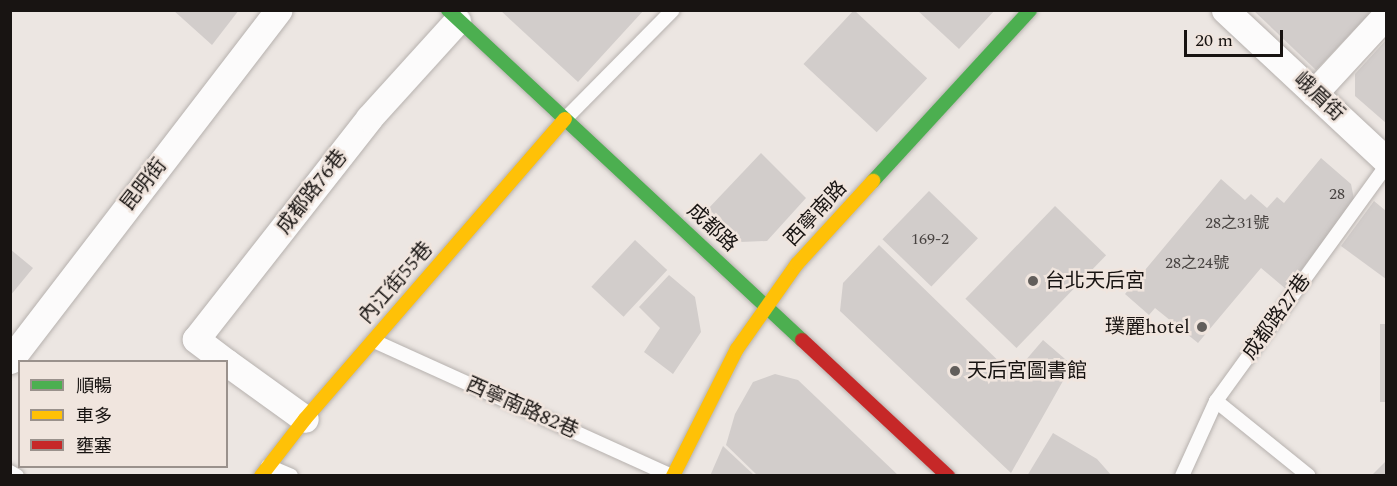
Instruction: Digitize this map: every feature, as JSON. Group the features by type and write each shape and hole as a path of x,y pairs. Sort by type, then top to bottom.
{"street":[{"name":"昆明街","path":"10,360 279,10"},
{"name":"西寧南路","path":"672,476 737,349 769,307 797,264 1030,10"},
{"name":"峨眉街","path":"1225,10 1386,160"},
{"path":"1314,93 1386,15"},
{"name":"成都路","path":"452,16 769,307 948,476"},
{"name":"成都路76巷","path":"223,360 196,339 452,16"},
{"name":"內江街55巷","path":"264,470 304,419 565,119"},
{"name":"成都路76巷","path":"228,363 304,419"}],"lane":[{"path":"565,119 673,10"},
{"name":"成都路27巷","path":"1182,476 1216,401 1386,166"},
{"name":"西寧南路82巷","path":"372,340 672,476"},
{"path":"1216,401 1309,476"},
{"path":"264,470 291,476"},
{"path":"10,472 17,476"}],"building":[{"path":"173,10 239,10 212,45"},
{"path":"500,10 644,10 578,82"},
{"path":"854,10 927,78 877,132 804,64"},
{"path":"917,10 995,10 959,49"},
{"path":"1253,10 1373,10 1316,70"},
{"path":"1386,40 1386,123 1355,96 1355,74"},
{"path":"761,153 806,198 767,241 740,242 706,211"},
{"path":"1321,158 1351,184 1354,199 1287,290 1261,268 1198,343 1155,308 1149,315 1125,294 1221,179 1245,200 1251,194 1267,208 1277,197 1284,203"},
{"path":"929,191 978,238 931,286 882,239"},
{"path":"1374,201 1386,211 1386,279 1341,246"},
{"name":"台北天后宮","path":"1055,206 1106,255 1016,348 965,299"},
{"path":"635,240 667,270 624,317 591,287"},
{"path":"879,245 1013,375 1043,340 1072,365 1011,473 840,311 843,283"},
{"path":"10,249 33,268 10,296"},
{"path":"669,275 695,297 701,332 673,374 644,352 660,328 639,307"},
{"path":"1380,324 1386,324 1386,402 1380,402"},
{"path":"775,374 798,380 899,476 758,476 726,445 735,414 753,382"},
{"path":"1053,433 1097,459 1112,476 1027,476"},
{"path":"723,446 755,476 710,476"},
{"path":"1386,461 1386,476 1371,476"}],"traffic: fast":[{"path":"448,10 802,340"},
{"path":"873,181 1030,10"}],"traffic: slow":[{"path":"261,476 305,419 565,119"},
{"path":"673,476 737,349 797,264 873,181"}],"traffic: jam":[{"path":"802,340 948,476"}],"place":[{"name":"台北天后宮","path":"1033,281"},
{"name":"璞麗hotel","path":"1202,327"},
{"name":"天后宮圖書館","path":"955,371"}]}
